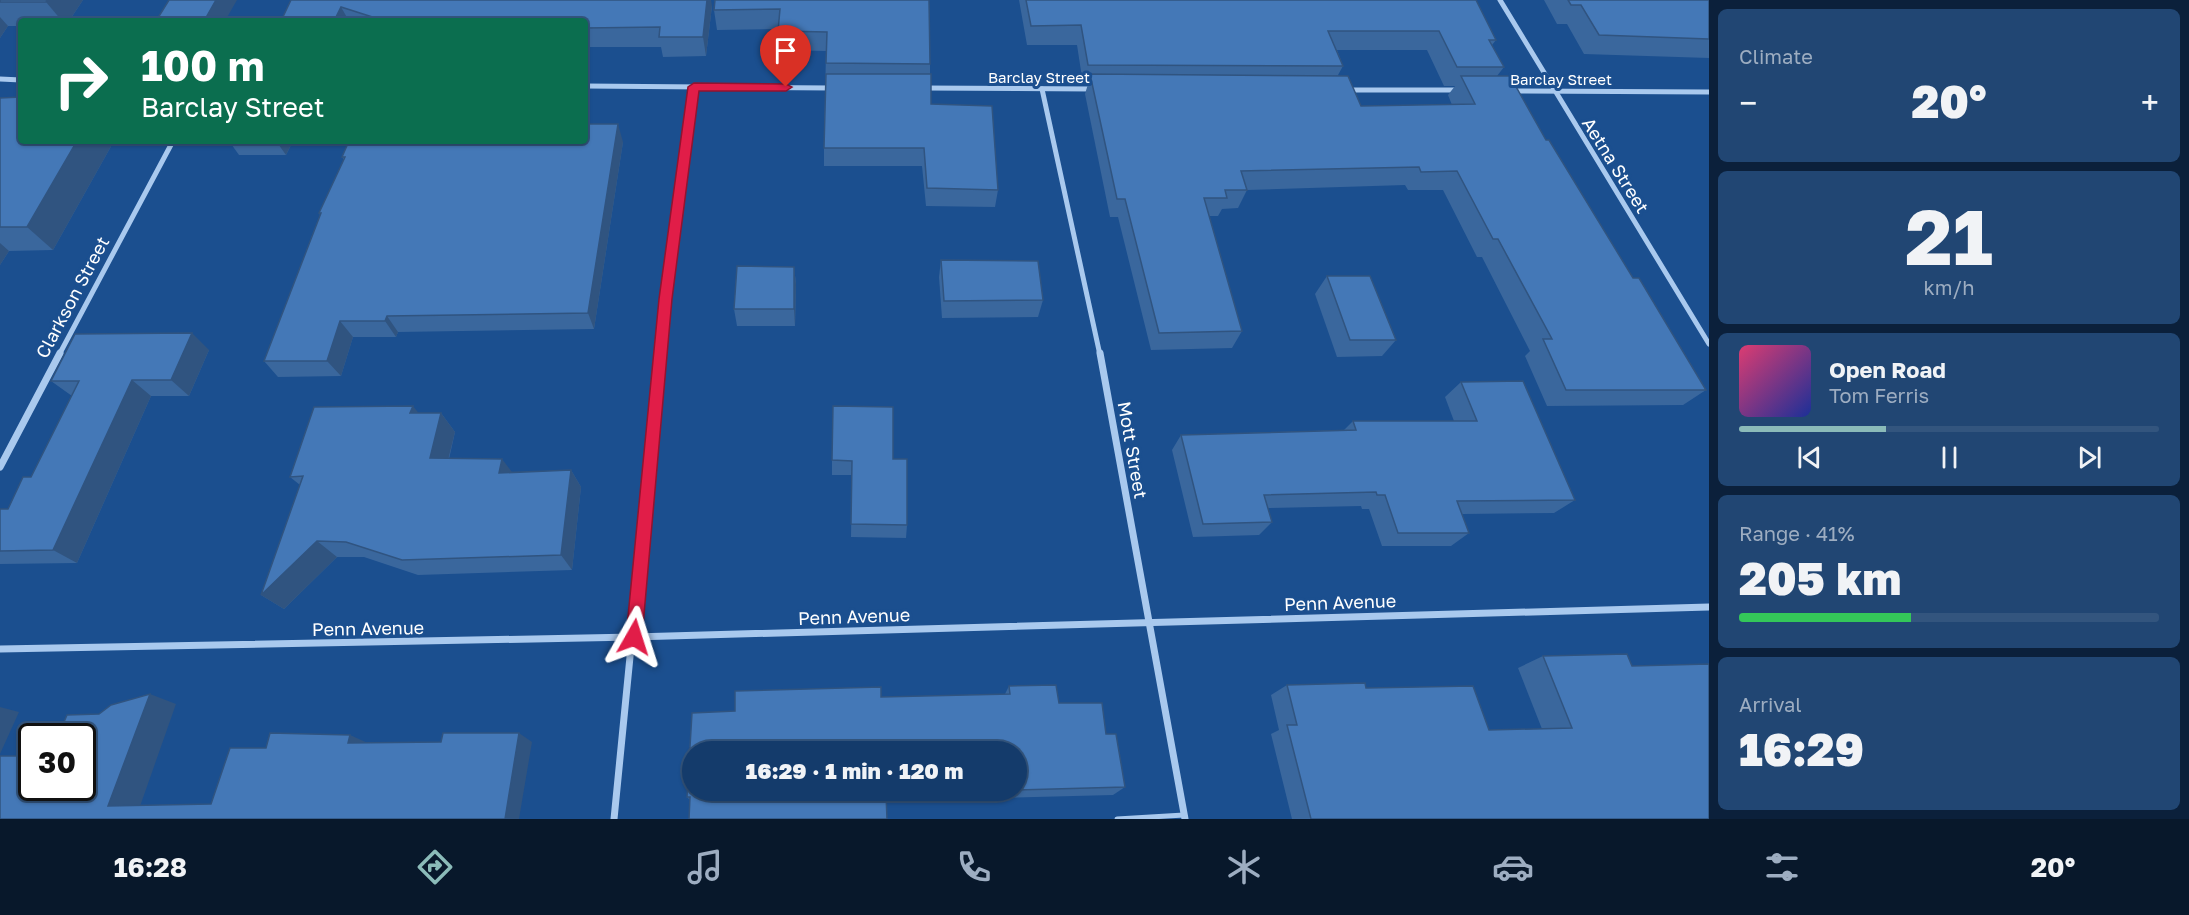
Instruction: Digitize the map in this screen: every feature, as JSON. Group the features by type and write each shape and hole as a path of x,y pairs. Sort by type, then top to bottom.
{"street":[{"name":"Aetna Street","path":"1500,0 1709,344"},
{"path":"0,79 18,80"},
{"path":"588,86 844,88"},
{"path":"614,819 634,637 665,299 694,87"},
{"name":"Barclay Street","path":"914,88 1101,89"},
{"name":"Mott Street","path":"1042,89 1091,303 1184,817"},
{"path":"1336,90 1466,90"},
{"name":"Barclay Street","path":"1501,90 1709,92"},
{"name":"Clarkson Street","path":"0,467 170,144"},
{"name":"Penn Avenue","path":"0,649 634,637 1709,607"}],"lane":[{"path":"1117,819 1184,817"}],"building":[{"path":"0,0 47,0 46,2 0,2"},
{"path":"169,0 216,0 206,18 158,18"},
{"path":"291,0 707,0 703,37 659,37 660,27 588,28 588,18 376,18 341,7 336,18 282,18"},
{"path":"715,0 929,0 930,64 826,63 827,32 778,31 780,9 714,10"},
{"path":"1026,0 1476,0 1496,40 1489,40 1504,67 1457,67 1439,31 1328,31 1343,66 1088,65 1081,25 1031,26"},
{"path":"1568,0 1709,0 1709,39 1599,35 1581,5 1571,5"},
{"path":"826,74 931,74 931,104 992,106 998,190 927,188 924,148 824,148"},
{"path":"1090,74 1348,76 1361,106 1475,104 1461,76 1510,76 1546,140 1549,140 1633,278 1639,278 1706,390 1566,390 1543,339 1552,339 1498,239 1493,239 1457,171 1421,172 1419,167 1241,171 1247,190 1225,190 1227,198 1204,198 1242,331 1159,333 1125,199 1117,199"},
{"path":"18,97 18,144 75,144 27,227 0,227 0,98"},
{"path":"588,124 618,124 588,313 387,316 385,321 340,321 327,361 264,361 321,213 319,213 345,157 342,157 348,144 588,144"},
{"path":"941,260 1038,261 1043,300 944,301"},
{"path":"737,266 794,267 794,309 734,309"},
{"path":"1327,276 1370,276 1396,340 1350,340"},
{"path":"192,333 171,380 132,380 53,550 0,551 0,509 8,509 23,477 31,477 79,381 51,381 75,334"},
{"path":"1523,381 1575,500 1457,501 1469,533 1398,533 1385,495 1377,495 1376,492 1264,495 1272,522 1203,524 1181,435 1356,430 1353,421 1477,421 1461,382"},
{"path":"413,406 410,413 441,413 430,458 502,459 499,473 571,470 561,555 402,560 346,542 317,541 261,595 303,476 290,477 314,407"},
{"path":"833,406 893,407 893,459 907,459 907,525 851,524 852,461 832,460"},
{"path":"1627,654 1632,666 1709,664 1709,819 1311,819 1287,725 1297,725 1287,685 1365,683 1366,688 1473,686 1489,730 1572,728 1543,656"},
{"path":"1056,685 1059,703 1102,703 1106,734 1116,734 1125,787 1027,790 1027,741 690,741 692,713 735,711 735,691 881,687 881,697 1010,694 1009,686"},
{"path":"150,694 108,806 211,804 230,748 266,748 270,733 350,735 348,743 441,742 443,733 519,733 505,819 0,819 0,756 18,756 18,801 96,801 96,723 64,723 67,715 99,714 111,705"},
{"path":"690,801 886,801 887,819 689,819"}],"route":[{"path":"634,637 665,299 694,87 786,87"}]}
